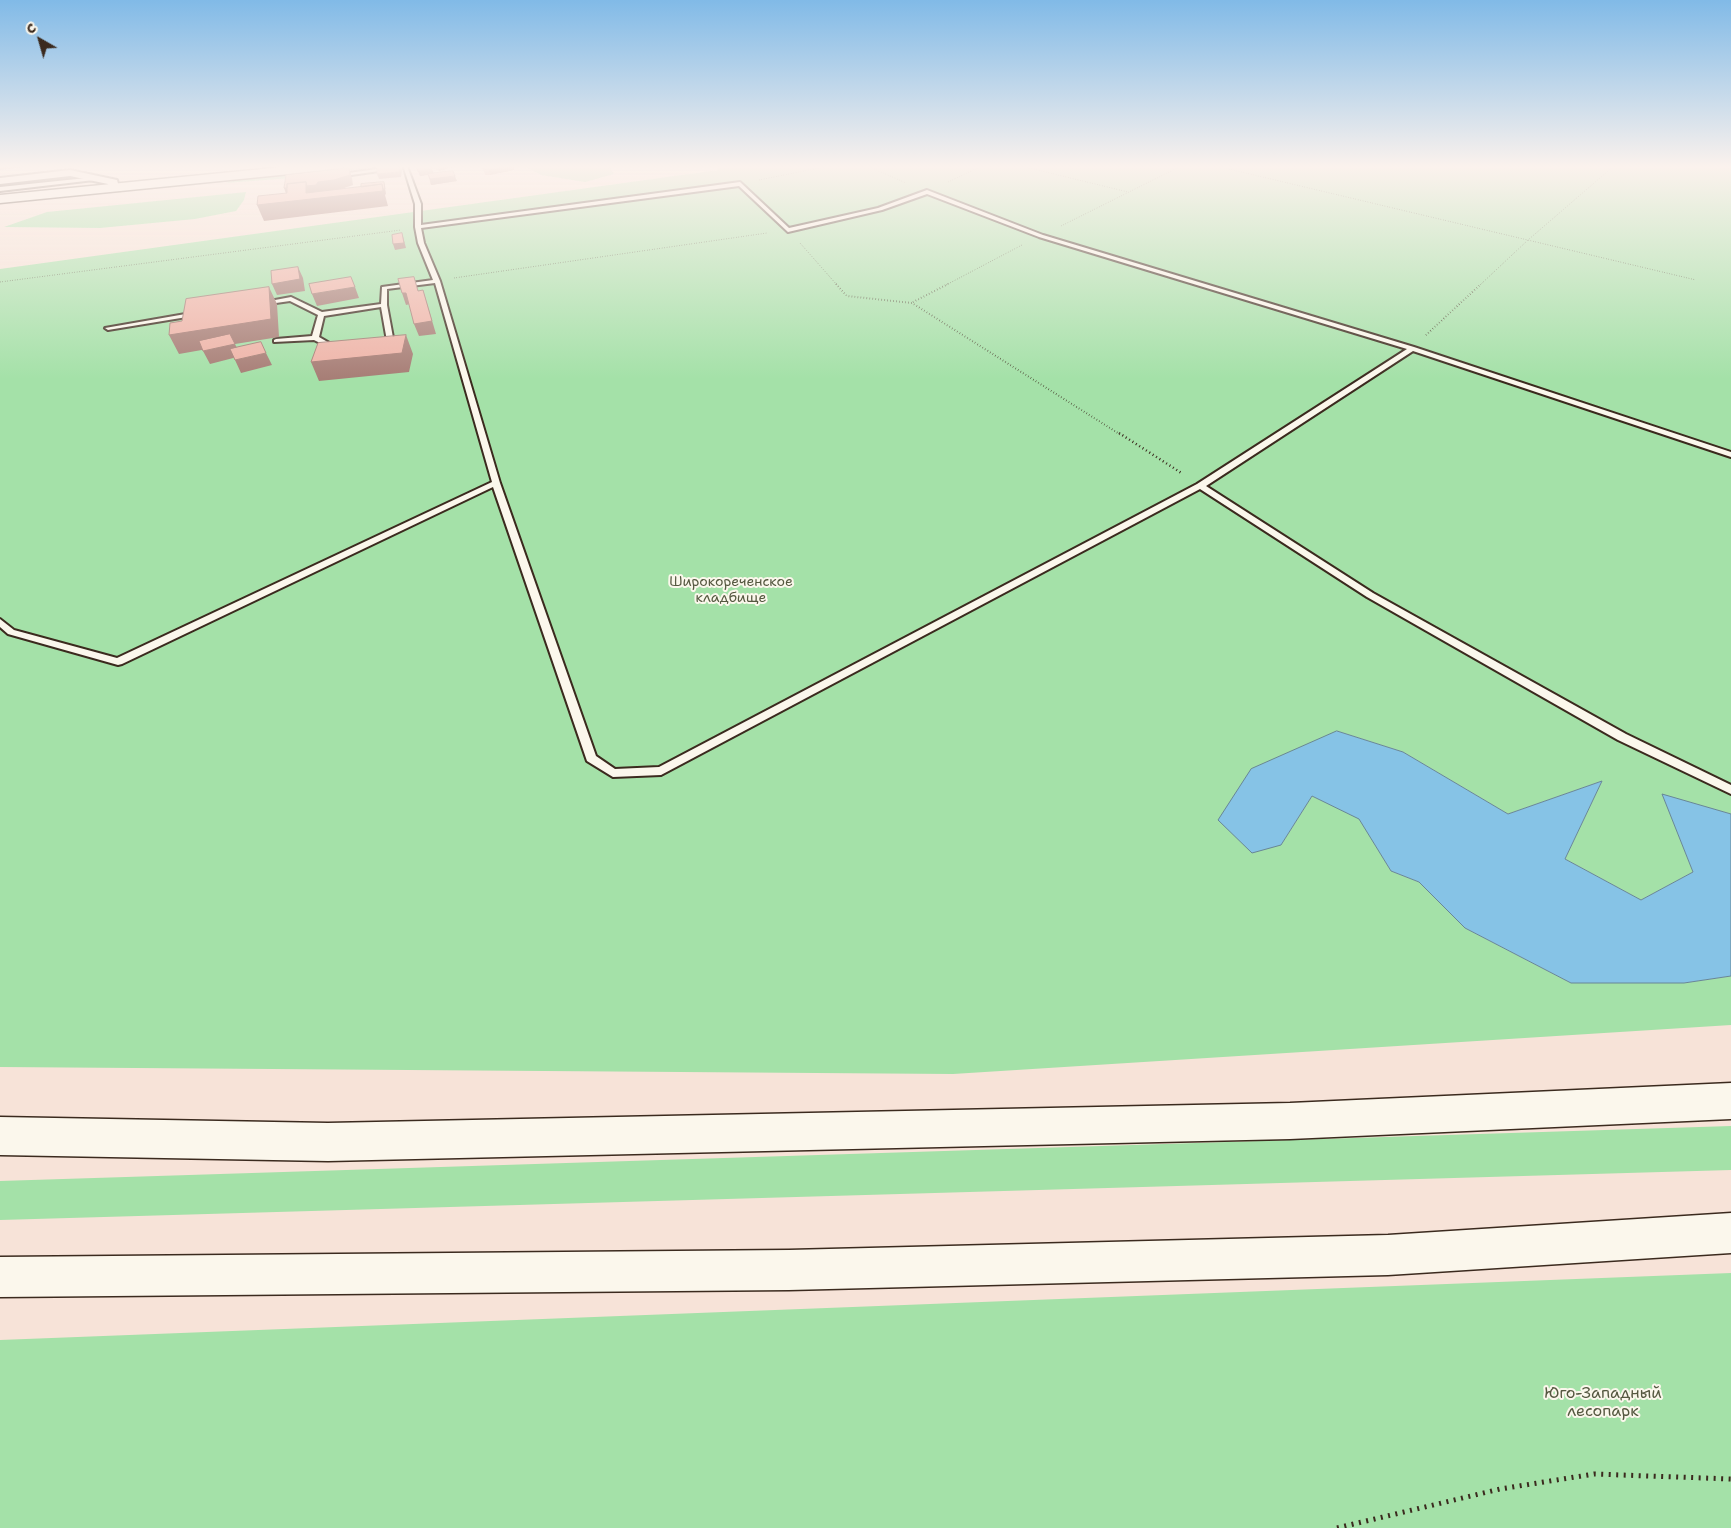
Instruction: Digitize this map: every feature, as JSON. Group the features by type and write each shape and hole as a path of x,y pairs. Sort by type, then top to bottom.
{"main road":[{"path":"0,1136 328,1142 1290,1121 1731,1101"},
{"path":"0,1277 849,1269 1388,1254 1731,1233"}],"lane":[{"path":"420,236 436,281 496,483 591,758 613,773 661,771 1200,486 1412,348"},
{"path":"1042,236 1412,348 1731,455"},
{"path":"373,345 391,343 384,305 384,288 436,281"},
{"path":"252,305 291,299 321,314 384,305"},
{"path":"108,328 204,313"},
{"path":"315,338 321,314"},
{"path":"276,341 315,338 337,350 346,349"},
{"path":"0,622 11,632 118,662 496,483"},
{"path":"1200,486 1370,595 1622,737 1731,790"}],"path":[{"path":"0,282 347,236"},
{"path":"436,281 744,236"},
{"path":"794,236 847,296 912,303 1200,486"},
{"path":"1512,236 1696,280"},
{"path":"1412,348 1532,236"},
{"path":"1338,1528 1353,1527 1500,1489 1594,1474 1731,1479"}],"green space":[{"name":"Широкореченское кладбище","path":"237,236 1731,236 1731,814 1663,795 1693,872 1641,900 1565,859 1602,781 1508,814 1403,752 1337,731 1281,845 1312,796 1359,818 1391,871 1419,882 1465,928 1571,983 1684,983 1731,976 1731,1025 953,1074 0,1067 0,269"},
{"path":"1731,1126 1731,1170 0,1220 0,1181"},
{"name":"Юго-Западный лесопарк","path":"1731,1273 1731,1528 0,1528 0,1340"}],"water":[{"path":"1337,731 1403,752 1508,814 1602,781 1565,859 1641,900 1693,872 1662,794 1731,814 1731,976 1684,983 1571,983 1465,928 1419,882 1391,871 1359,819 1312,796 1281,845 1252,853 1218,820 1251,769"}],"building":[{"path":"392,236 403,236 404,243 393,244"},
{"path":"298,267 300,279 272,284 271,271"},
{"path":"351,277 355,287 312,294 309,284"},
{"path":"414,277 418,291 423,290 432,321 414,324 406,293 402,293 398,279"},
{"path":"269,287 271,319 169,335 170,323 182,321 186,299"},
{"path":"230,334 235,344 203,351 199,341"},
{"path":"406,335 402,353 311,362 318,343"},
{"path":"261,342 266,353 235,360 230,349"}]}
